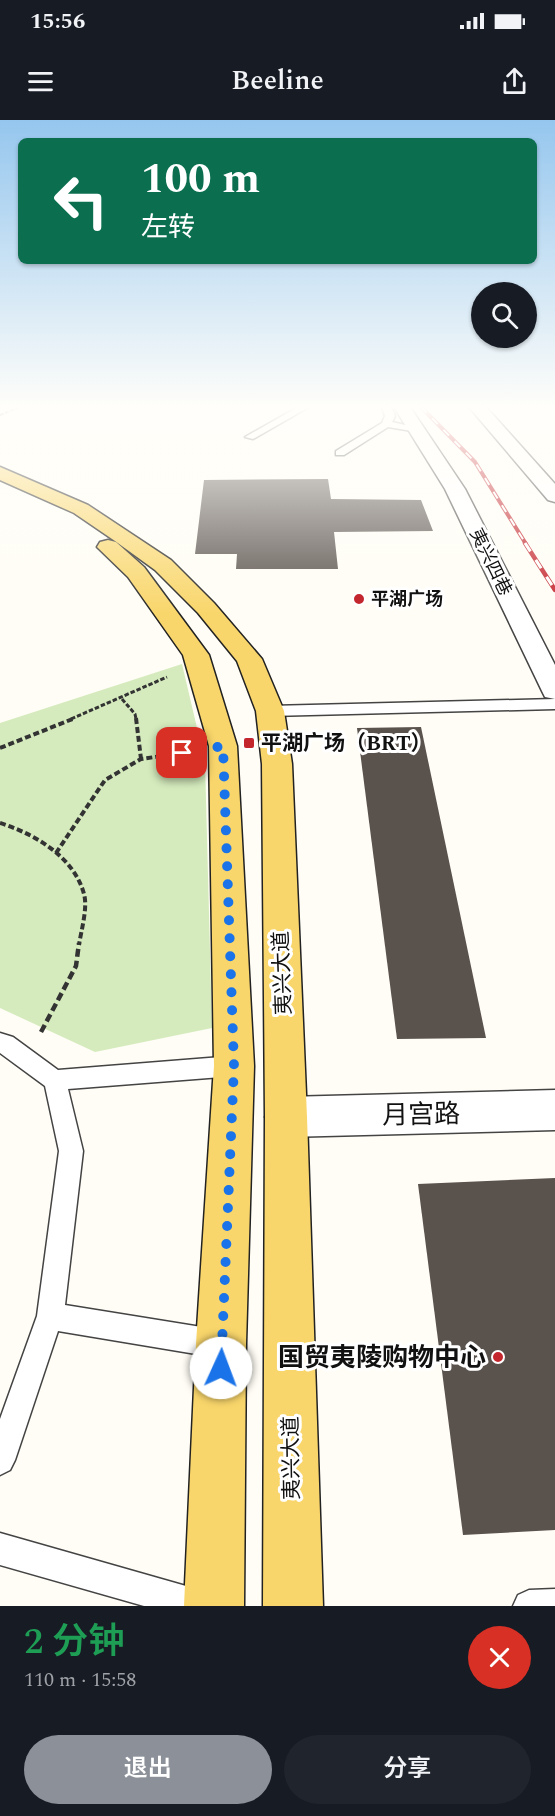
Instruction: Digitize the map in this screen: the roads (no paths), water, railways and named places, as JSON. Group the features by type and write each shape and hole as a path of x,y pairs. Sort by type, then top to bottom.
{"main road":[{"name":"夷兴大道","path":"8,476 81,509 163,565 206,608 249,659 270,711 277,764 286,1117 293,1606"},
{"path":"0,485 66,516 98,538 136,572 196,655 223,746 234,1066 221,1344 214,1606"}],"street":[{"name":"夷兴四巷","path":"447,476 555,691"},
{"path":"538,476 555,496"},
{"name":"月宫路","path":"286,1117 555,1110"}],"lane":[{"path":"270,711 555,704"},
{"path":"0,1043 55,1080 234,1066"},
{"path":"0,1460 50,1316 70,1151 55,1080"},
{"path":"50,1316 221,1344"},
{"path":"0,1549 200,1606"},
{"path":"529,1606 555,1605"}],"railway":[{"path":"484,476 526,544"},
{"path":"525,543 555,590"}],"place":[{"name":"平湖广场","path":"359,599"},
{"name":"平湖广场（BRT）","path":"249,743"},
{"name":"国贸夷陵购物中心","path":"498,1357"}]}
